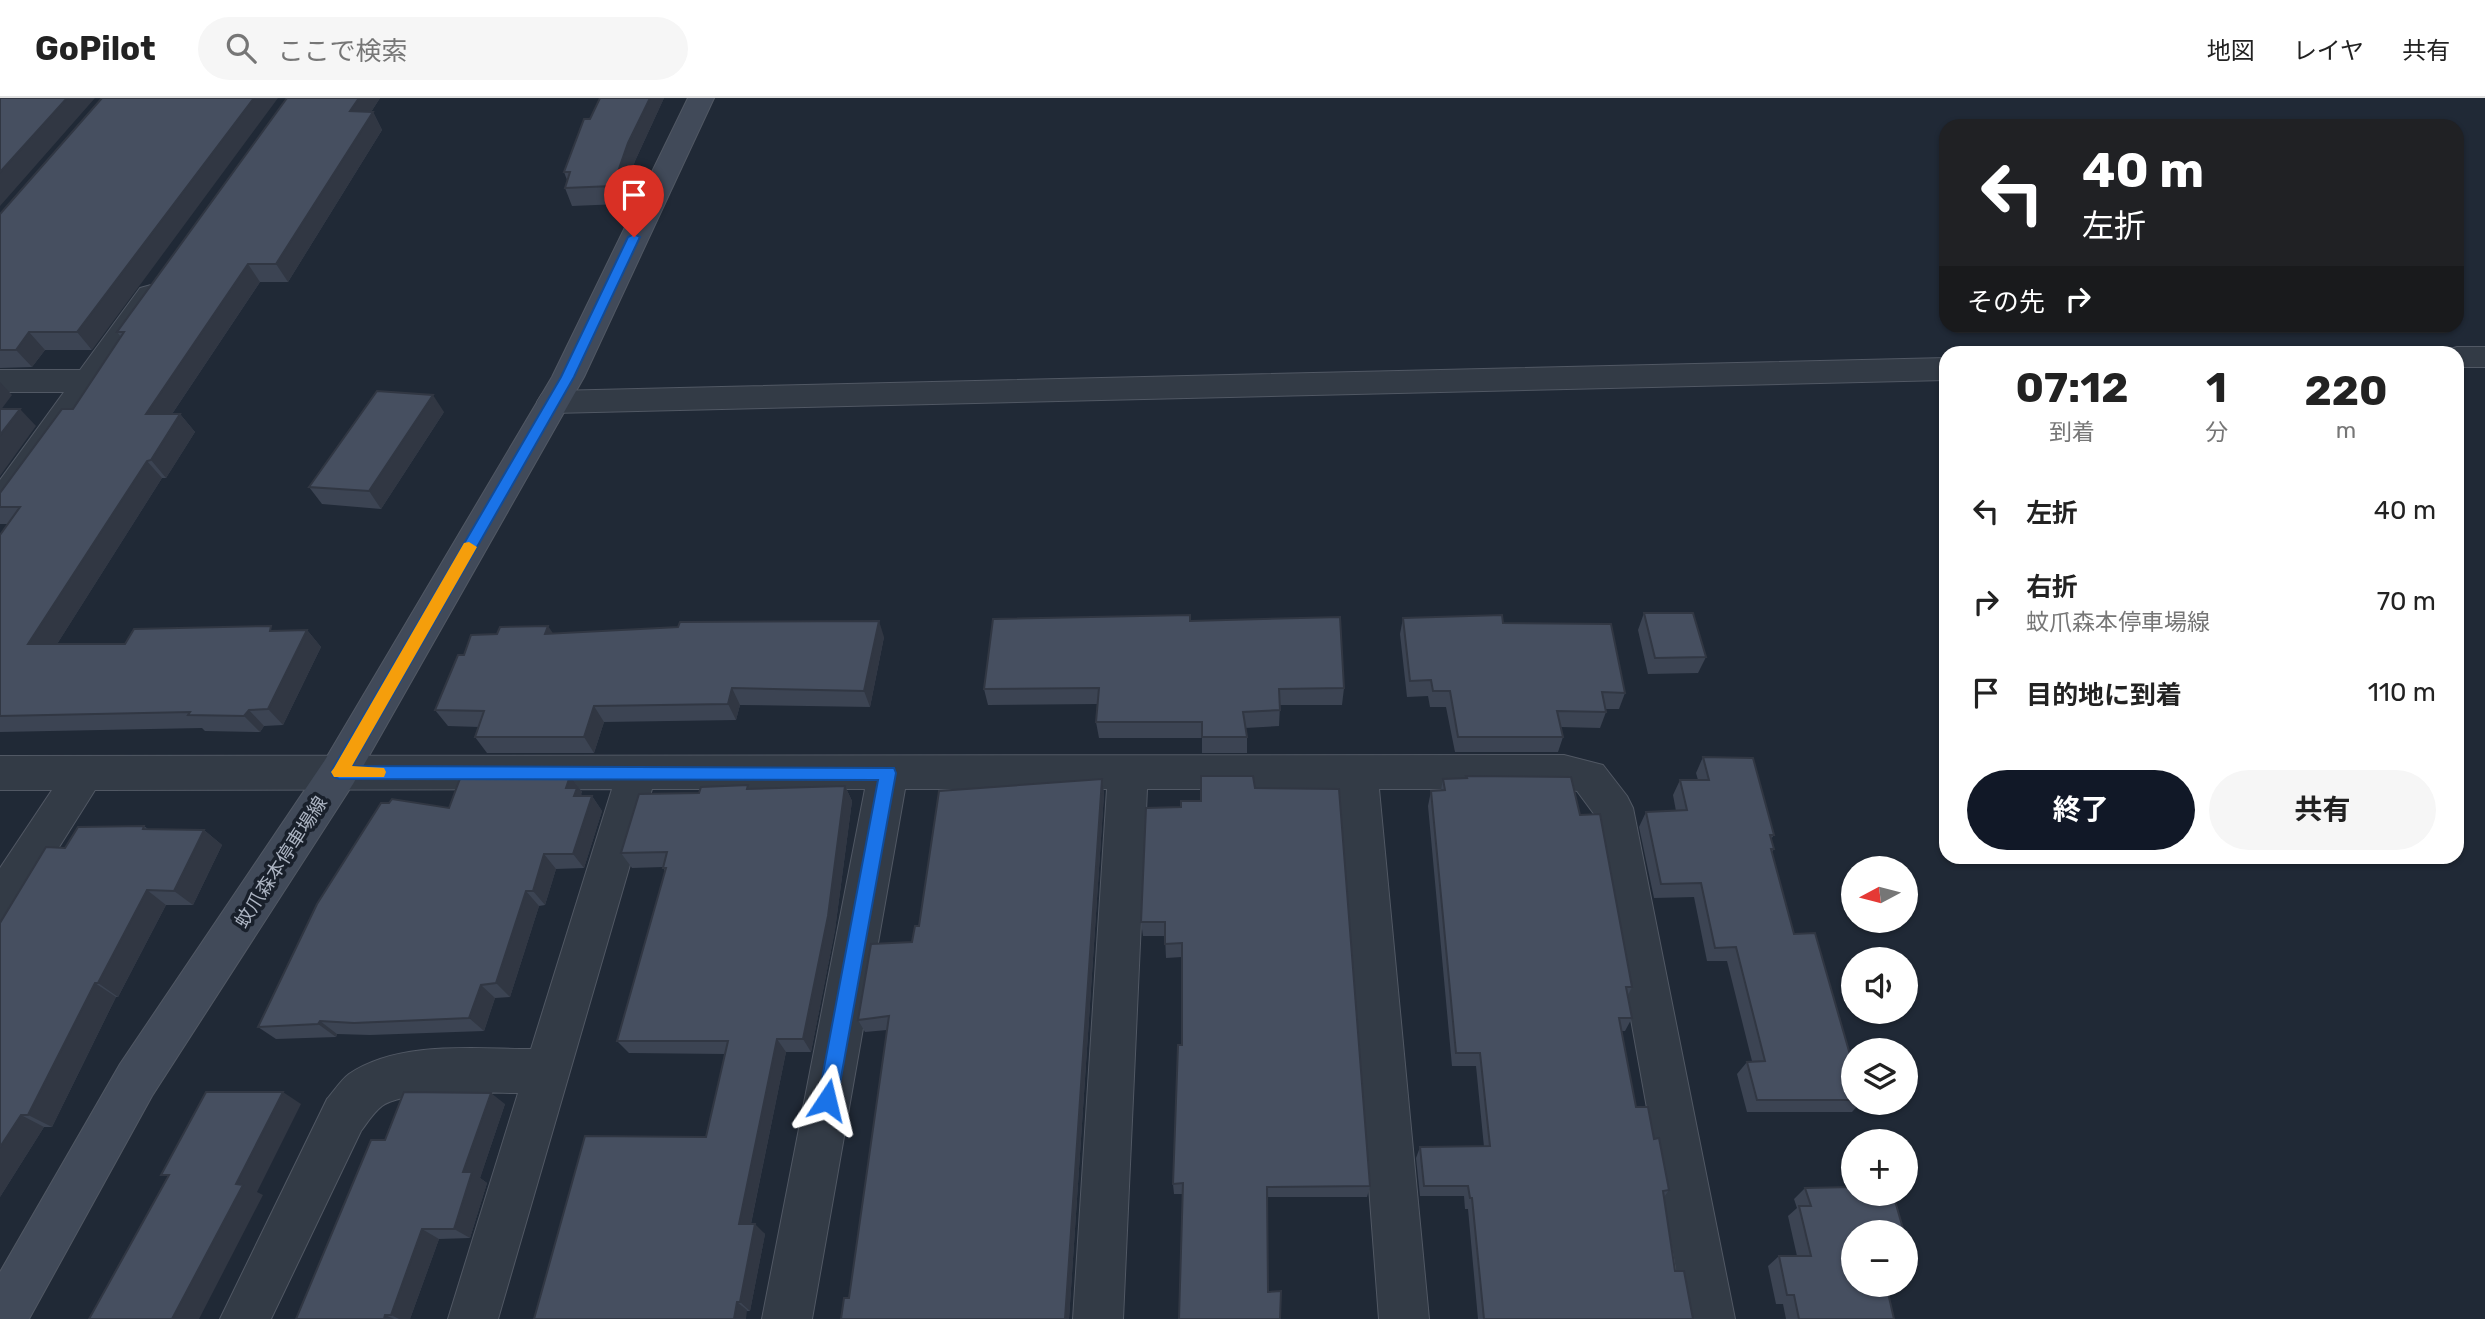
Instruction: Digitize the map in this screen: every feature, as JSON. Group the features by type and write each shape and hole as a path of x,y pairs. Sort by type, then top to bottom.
{"main road":[{"name":"蚊爪森本停車場線","path":"1,1319 136,1080 339,772 553,402 701,98"}],"street":[{"path":"0,505 171,268"},
{"path":"2464,357 2485,356"},
{"path":"553,402 1939,369"},
{"path":"0,381 89,380"},
{"path":"0,772 1564,772 1589,777 1613,808 1710,1319"},
{"path":"0,904 85,772"},
{"path":"1098,1319 1128,772"},
{"path":"1359,772 1404,1319"},
{"path":"473,1319 637,773"},
{"path":"787,1319 888,773"},
{"path":"245,1319 344,1115 366,1089 383,1080 408,1074 548,1071"}],"building":[{"path":"0,98 67,98 0,172"},
{"path":"102,98 254,98 77,332 29,332 16,350 0,350 0,214"},
{"path":"287,98 359,98 350,111 373,112 276,264 248,264 146,414 180,414 28,644 125,644 134,629 271,626 270,631 307,630 268,709 249,710 244,716 188,715 190,712 0,716 0,535 20,507 0,507 0,493 62,409 73,409 124,332 117,332"},
{"path":"600,98 650,98 628,143 613,186 565,188 570,172 564,172 584,119 590,119"},
{"path":"377,391 433,395 369,491 309,487"},
{"path":"0,409 20,409 0,435"},
{"path":"1644,613 1693,613 1706,657 1655,658"},
{"path":"1190,615 1190,621 1340,617 1344,688 1279,689 1280,710 1243,712 1247,737 1202,737 1202,722 1096,722 1099,688 984,689 993,619"},
{"path":"1502,615 1503,623 1611,624 1625,693 1602,692 1606,712 1557,711 1563,737 1458,737 1450,691 1433,691 1431,680 1410,681 1403,618"},
{"path":"879,621 864,691 732,688 728,704 594,706 584,737 475,737 484,711 435,710 458,655 464,655 471,635 497,634 500,627 548,626 545,634 678,627 680,622"},
{"path":"1703,757 1753,758 1774,835 1770,835 1774,849 1771,849 1794,934 1815,933 1845,1038 1841,1038 1841,1100 1757,1100 1747,1062 1765,1061 1736,947 1715,948 1701,883 1661,884 1646,812 1687,810 1680,780 1709,780"},
{"path":"461,776 570,776 566,788 577,788 574,796 592,796 573,854 544,854 533,891 526,891 496,983 481,985 469,1018 354,1023 320,1021 318,1024 258,1027 317,904 381,803 389,803 392,799 449,808"},
{"path":"1201,776 1253,776 1255,788 1339,789 1370,1186 1267,1187 1268,1292 1281,1291 1280,1319 1179,1319 1183,1183 1173,1184 1178,1045 1182,1045 1182,943 1165,944 1165,922 1141,922 1146,808 1181,807 1181,801 1201,801"},
{"path":"1466,776 1571,777 1580,815 1600,814 1632,987 1626,987 1632,1018 1619,1018 1636,1107 1648,1107 1654,1139 1659,1138 1669,1190 1663,1191 1675,1271 1684,1271 1693,1319 1484,1319 1472,1198 1468,1186 1424,1186 1420,1147 1490,1146 1480,1053 1456,1053 1431,791 1445,790 1443,779 1467,778"},
{"path":"1102,779 1065,1319 841,1319 844,1298 849,1298 889,1016 858,1020 871,944 912,942 915,926 919,926 939,791"},
{"path":"748,785 747,789 845,786 828,916 803,1039 777,1039 739,1224 755,1224 740,1302 737,1302 734,1319 534,1319 585,1136 706,1137 728,1041 617,1041 666,868 663,868 667,852 621,853 639,794 699,793 701,787"},
{"path":"144,826 143,829 204,830 174,891 147,890 98,983 95,983 28,1115 21,1115 0,1147 0,923 46,847 65,848 78,827"},
{"path":"206,1092 283,1092 236,1184 243,1185 172,1319 89,1319 169,1175 161,1175"},
{"path":"404,1092 491,1093 463,1172 472,1172 454,1229 422,1229 391,1315 385,1315 384,1319 296,1319 371,1140 385,1140"},
{"path":"1841,1187 1841,1206 1896,1206 1901,1220 1841,1220 1841,1297 1889,1297 1894,1319 1799,1319 1794,1295 1787,1295 1779,1256 1811,1256 1799,1206 1811,1206 1805,1188"}],"slow traffic":[{"path":"378,772 339,772 469,547"}],"route":[{"path":"634,237 568,377 339,772 888,773 827,1100"}]}
